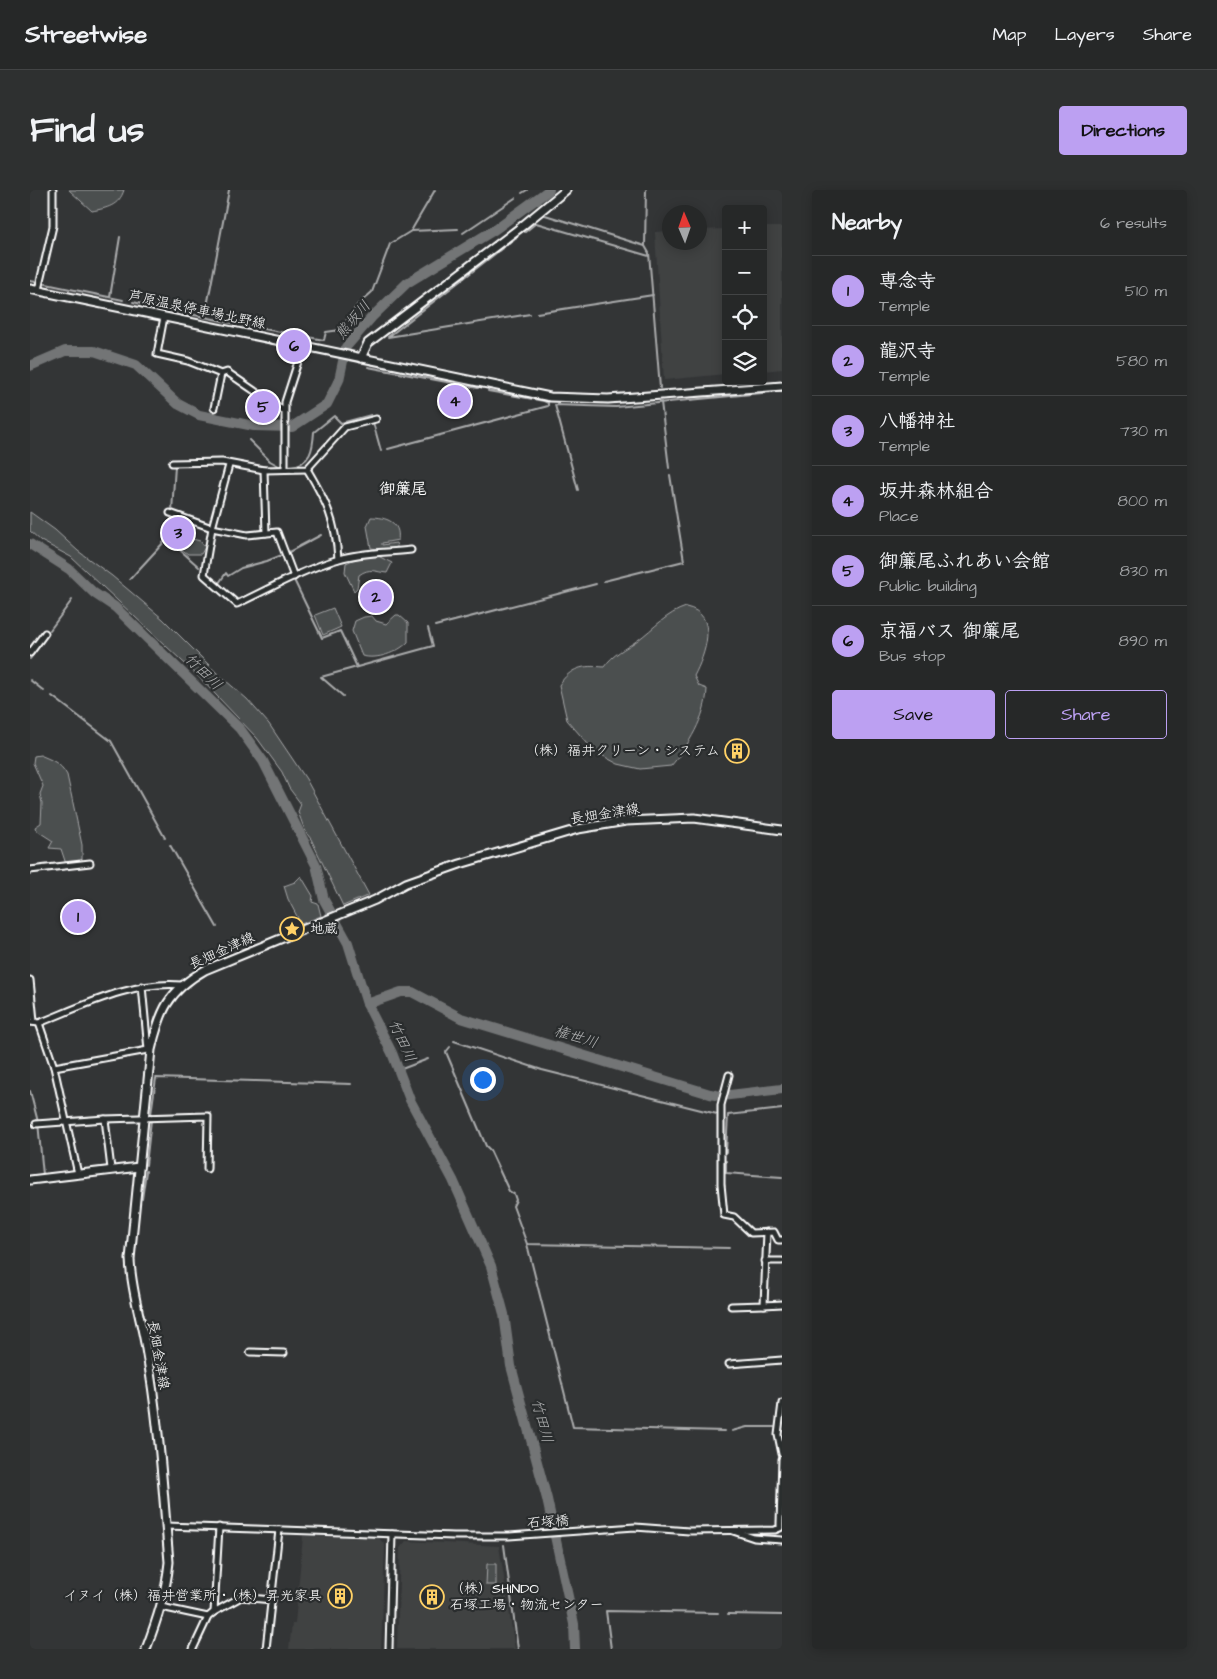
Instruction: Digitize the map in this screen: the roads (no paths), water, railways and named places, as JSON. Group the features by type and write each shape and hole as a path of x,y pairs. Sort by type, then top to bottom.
{"main road":[{"path":"361,358 368,343 521,227 566,190"},
{"name":"芦原温泉停車場北野線","path":"34,289 550,397 608,399 782,386"},
{"name":"長畑金津線","path":"146,1649 162,1607 167,1585 169,1562 146,1349 131,1280 130,1259 145,1117 149,1050 159,1017 181,985 205,970 374,900 406,883 460,864 578,829 655,819 694,818 782,830"},
{"path":"30,1180 139,1167"}],"street":[{"path":"34,289 53,226 53,190"},
{"path":"164,317 157,354 188,361 221,374 227,372 284,411"},
{"path":"285,469 284,411 303,346"},
{"path":"214,408 221,374"},
{"path":"172,463 214,462 264,470 307,469 345,427 376,419"},
{"path":"229,465 212,528 204,575 236,604 338,559 367,553 381,554 411,550"},
{"path":"307,469 335,524 338,559"},
{"path":"264,470 266,533"},
{"path":"170,513 212,528 247,535 277,532 294,577"},
{"path":"30,653 45,633"},
{"path":"30,870 90,863"},
{"path":"30,980 35,1022 54,1067 78,1174"},
{"path":"35,1022 116,993 142,986 160,984 181,985"},
{"path":"54,1067 149,1050 142,986"},
{"path":"728,1075 721,1105 724,1215 734,1217 751,1233 774,1232 778,1240 782,1240"},
{"path":"36,1124 105,1118 208,1116 207,1169"},
{"path":"105,1118 111,1169"},
{"path":"764,1305 768,1232"},
{"path":"765,1261 782,1261"},
{"path":"731,1306 782,1304"},
{"path":"250,1352 284,1353"},
{"path":"729,1364 782,1360"},
{"path":"782,1403 778,1435 782,1454"},
{"path":"725,1529 754,1538 781,1540 782,1459"},
{"name":"石塚橋","path":"166,1526 508,1536 635,1527 690,1531 725,1529 767,1530 781,1525"},
{"path":"214,1612 219,1527"},
{"path":"266,1649 280,1530"},
{"path":"389,1649 392,1534"},
{"path":"193,1649 208,1617 214,1612 241,1597 272,1600"},
{"path":"162,1607 208,1617"}],"waterway":[{"path":"205,317 229,190"},
{"path":"435,190 411,231 458,229"},
{"path":"522,193 527,190"},
{"name":"熊坂川","path":"30,366 65,351 94,351 136,365 178,404 199,415 254,426 292,427 327,404 339,380 346,347 372,317 407,283 494,230 549,190"},
{"path":"542,214 645,246 646,190"},
{"path":"463,233 515,198"},
{"path":"525,232 536,223 649,256"},
{"path":"363,300 372,292 390,244 411,231"},
{"path":"518,236 388,337 530,314"},
{"path":"110,297 120,237"},
{"path":"645,246 649,253 660,388"},
{"path":"30,281 37,282"},
{"path":"46,284 123,300"},
{"path":"537,313 653,295"},
{"path":"133,302 155,307"},
{"path":"259,328 324,340 326,332 340,330 358,304"},
{"path":"161,308 252,327"},
{"path":"368,367 478,388"},
{"path":"388,449 548,406 548,403 544,401 488,391"},
{"path":"578,490 555,405 616,407 782,391"},
{"path":"661,402 669,468"},
{"path":"290,466 302,463 307,459 312,450 314,432 334,416 341,423 371,415 381,451"},
{"path":"249,440 270,461 279,466"},
{"path":"172,511 175,466"},
{"path":"604,581 684,561 670,475"},
{"path":"172,516 170,541 199,567"},
{"path":"209,576 219,583 226,573 228,576 241,568 267,561 321,535"},
{"path":"130,579 164,542"},
{"name":"竹田川","path":"30,544 69,569 94,593 115,607 240,729 263,761 316,865 324,900 348,943 367,1004 392,1053 410,1100 453,1180 491,1266 504,1314 511,1366 547,1499 574,1624 575,1649"},
{"path":"295,582 322,638 340,631 357,667"},
{"path":"435,626 596,584"},
{"path":"50,630 72,600"},
{"path":"343,696 321,677 433,646 428,628"},
{"path":"30,659 44,640"},
{"path":"30,680 44,691"},
{"path":"52,696 111,741 165,838"},
{"path":"170,845 217,927"},
{"name":"権世川","path":"367,1004 401,992 412,992 461,1018 710,1094 721,1096 782,1089"},
{"path":"454,1041 542,1070 717,1114"},
{"path":"450,1047 446,1052 486,1146 490,1150 509,1191 514,1194 516,1200 513,1206 527,1244 729,1248"},
{"path":"399,1070 428,1059"},
{"path":"151,1114 156,1078 351,1084"},
{"path":"30,1091 38,1122 43,1175"},
{"path":"726,1152 728,1115 782,1109"},
{"path":"146,1165 151,1120"},
{"path":"726,1161 726,1173 782,1177"},
{"path":"67,1172 72,1171"},
{"path":"142,1199 146,1171"},
{"path":"49,1174 61,1173"},
{"path":"527,1244 573,1427 724,1431"},
{"path":"732,1431 747,1427 774,1427"},
{"path":"504,1545 518,1649"},
{"path":"611,1649 606,1611 718,1613"},
{"path":"728,1614 782,1615"}],"place":[{"name":"京福バス 御簾尾","path":"294,346"},
{"name":"坂井森林組合","path":"455,401"},
{"name":"御簾尾ふれあい会館","path":"263,407"},
{"name":"八幡神社","path":"178,533"},
{"name":"龍沢寺","path":"376,597"},
{"name":"（株）福井クリーン・システム","path":"737,751"},
{"name":"専念寺","path":"78,917"},
{"name":"地蔵","path":"292,929"},
{"name":"イヌイ（株）福井営業所・（株）昇光家具","path":"340,1596"},
{"name":"（株）SHINDO 石塚工場・物流センター","path":"432,1597"}],"district":[{"name":"御簾尾","path":"403,489"}]}
